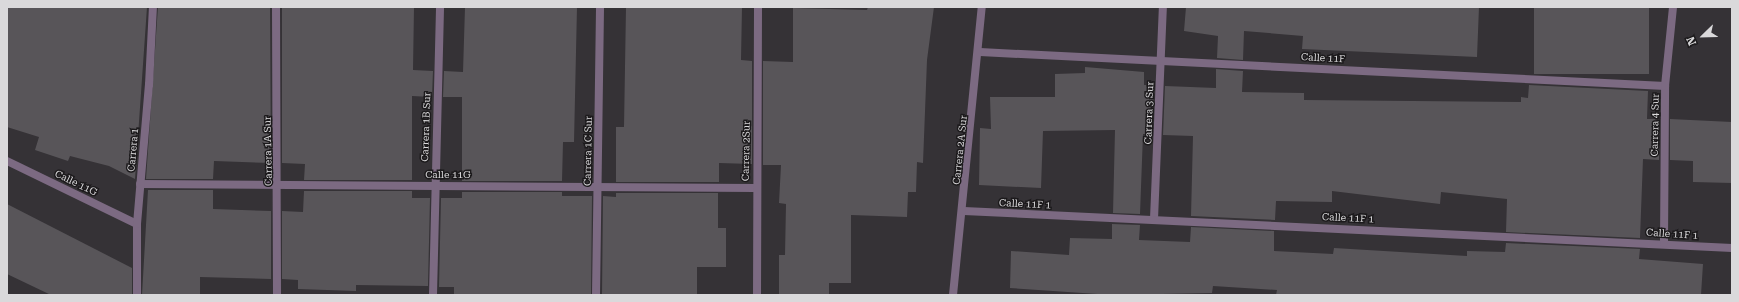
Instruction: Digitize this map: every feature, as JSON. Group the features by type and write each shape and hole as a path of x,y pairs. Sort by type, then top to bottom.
{"street":[{"name":"Carrera 1","path":"136,295 137,224 150,85 153,7"},
{"name":"Carrera 1A Sur","path":"276,7 279,184 277,295"},
{"name":"Carrera 1B Sur","path":"433,295 434,185 440,7"},
{"name":"Carrera 1C Sur","path":"596,295 600,7"},
{"name":"Carrera 2Sur","path":"757,295 756,188 758,7"},
{"name":"Carrera 2A Sur","path":"953,295 964,211 980,52 982,7"},
{"name":"Carrera 3 Sur","path":"1154,219 1163,7"},
{"name":"Carrera 4 Sur","path":"1664,243 1665,86 1673,7"},
{"name":"Calle 11F","path":"980,52 1665,86"},
{"name":"Calle 11G","path":"7,161 137,224"},
{"name":"Calle 11G","path":"140,184 756,188"},
{"name":"Calle 11F 1","path":"964,211 1664,243 1731,250"}],"building":[{"path":"7,7 147,7 135,179 109,166 70,156 68,161 35,150 39,137 7,127"},
{"path":"158,7 270,7 271,163 214,161 213,179 146,179"},
{"path":"282,7 414,7 413,70 433,71 432,97 412,96 412,180 304,180 305,164 282,163"},
{"path":"465,7 577,7 574,142 563,142 562,181 462,181 462,97 443,97 444,71 463,72"},
{"path":"626,7 742,7 741,60 752,61 752,164 719,163 719,182 616,182 616,127 624,127"},
{"path":"868,7 934,7 927,60 923,163 917,162 916,192 908,192 907,217 851,215 851,283 829,283 829,295 779,295 779,255 785,255 786,204 779,203 781,165 763,165 763,61 793,62 793,8 867,10"},
{"path":"1186,7 1479,7 1477,57 1302,49 1303,36 1244,31 1243,60 1217,58 1218,36 1184,31"},
{"path":"1534,7 1649,7 1649,74 1534,74"},
{"path":"1085,67 1144,72 1144,85 1154,85 1152,134 1143,134 1140,214 1113,213 1115,130 1043,131 1041,188 979,185 980,128 991,129 990,97 1055,97 1055,74 1085,73"},
{"path":"1216,69 1243,71 1242,92 1304,93 1304,100 1521,102 1521,97 1528,98 1529,85 1648,91 1647,119 1659,119 1659,160 1643,159 1640,238 1506,232 1507,199 1441,192 1440,204 1332,191 1332,202 1276,201 1275,220 1191,216 1193,136 1163,135 1165,86 1216,88"},
{"path":"1670,119 1732,122 1732,183 1693,182 1693,161 1670,160"},
{"path":"148,190 213,190 213,209 271,211 271,279 200,277 200,295 142,295"},
{"path":"304,191 412,191 412,198 430,198 428,286 356,285 356,291 298,289 298,280 282,279 282,211 303,212"},
{"path":"462,192 562,192 562,196 592,196 591,295 454,295 454,287 439,287 441,198 462,198"},
{"path":"616,193 718,193 718,228 726,228 726,267 697,267 697,295 602,295 603,196 616,197"},
{"path":"7,204 132,268 132,295 51,295 7,274"},
{"path":"1112,224 1140,225 1139,240 1190,242 1191,227 1274,231 1274,251 1333,254 1334,248 1467,256 1467,251 1505,252 1506,243 1640,249 1639,259 1703,264 1701,295 1276,295 1277,290 1213,286 1212,293 1112,295 1010,288 1011,251 1069,255 1070,238 1112,239"}]}
